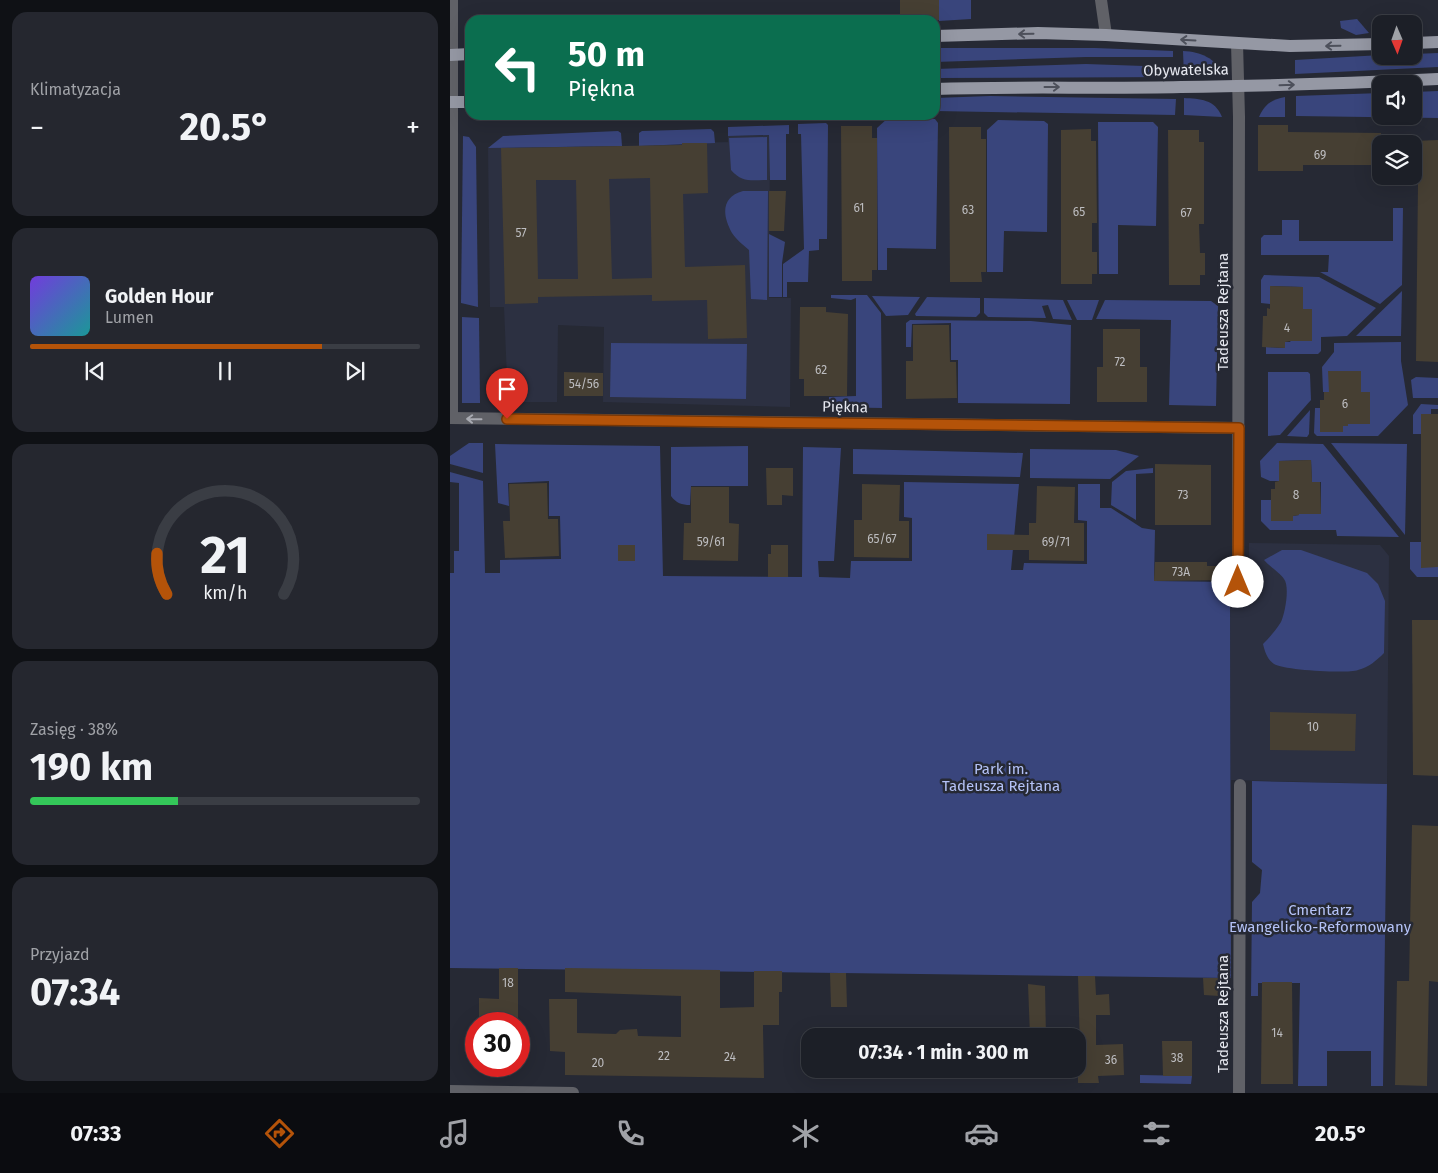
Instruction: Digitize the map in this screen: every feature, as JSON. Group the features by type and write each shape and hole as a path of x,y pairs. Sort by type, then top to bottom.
{"main road":[{"name":"Obywatelska","path":"940,36 1038,33 1106,35 1290,46 1372,44"},
{"path":"1422,43 1438,42"},
{"path":"451,55 465,54"},
{"name":"Obywatelska","path":"940,89 1238,86 1438,78"},
{"path":"452,102 465,102"}],"street":[{"path":"451,418 452,0"},
{"path":"1101,0 1106,35"},
{"name":"Tadeusza Rejtana","path":"1237,43 1238,582"},
{"name":"Piękna","path":"451,418 1239,428"},
{"name":"Tadeusza Rejtana","path":"1239,1093 1240,785"},
{"path":"450,1091 573,1093"}],"shaded area":[{"path":"770,135 769,298 791,298 790,407 603,402 604,327 558,325 557,402 508,402 504,307 490,307 488,148 682,145 682,143 728,142 728,136"},
{"path":"1249,543 1380,545 1389,556 1387,784 1231,780 1230,582 1249,581"}],"green space":[{"path":"939,0 971,0 971,19 940,21"},
{"path":"1357,19 1369,33 1356,35 1341,28 1340,21"},
{"path":"940,48 1095,48 1173,51 1173,57 1086,57 940,62"},
{"path":"1183,51 1207,57 1220,68 1223,74 1184,77"},
{"path":"1438,53 1438,67 1295,74 1295,60 1372,56 1372,65 1422,65 1422,54"},
{"path":"1086,64 1173,67 1174,77 940,78 940,69"},
{"path":"1438,91 1438,118 1422,118 1422,92"},
{"path":"1372,93 1372,117 1296,116 1296,96"},
{"path":"990,96 1176,99 1175,115 940,111 940,98"},
{"path":"1285,97 1285,117 1259,117 1269,103"},
{"path":"1184,98 1211,103 1222,117 1184,115"},
{"path":"886,120 936,120 938,123 936,249 887,248 887,270 878,270 877,128"},
{"path":"998,120 1044,121 1048,124 1047,232 1004,231 1003,272 987,272 987,130"},
{"path":"1098,122 1153,122 1158,127 1156,226 1118,225 1118,274 1099,274"},
{"path":"826,123 828,125 827,239 819,239 819,250 809,251 808,282 787,282 787,297 783,297 783,264 804,249 801,134 798,134 798,124"},
{"path":"789,125 789,134 786,134 786,180 770,180 769,135 728,136 728,127"},
{"path":"711,129 714,132 715,143 639,146 639,133 642,131"},
{"path":"618,131 621,133 622,146 488,148 503,136"},
{"path":"463,136 469,137 476,147 478,307 461,303"},
{"path":"767,137 767,180 747,180 735,174 731,170 729,138"},
{"path":"743,191 768,191 767,300 751,299 749,250 734,235 726,220 727,202"},
{"path":"1393,208 1403,208 1402,285 1380,304 1320,272 1328,272 1329,255 1261,255 1261,238 1264,235 1282,235 1282,220 1299,220 1299,241 1393,241"},
{"path":"769,234 785,242 782,263 782,297 769,297"},
{"path":"1264,275 1319,277 1376,308 1347,336 1321,337 1321,351 1318,354 1266,354 1266,347 1285,348 1285,342 1290,342 1312,309 1303,309 1302,287 1271,286 1270,304 1261,303 1261,280"},
{"path":"1402,291 1401,336 1356,336"},
{"path":"831,295 867,295 881,313 882,408 829,407 829,397 856,396 856,298 851,300 831,298"},
{"path":"872,296 920,297 908,315 886,316"},
{"path":"927,297 980,298 980,313 976,317 916,316 915,314"},
{"path":"984,298 1063,300 1072,320 1053,319 1048,305 1042,306 1046,318 988,317 984,313"},
{"path":"1067,300 1099,300 1092,320 1077,320"},
{"path":"1105,300 1211,301 1218,306 1216,406 1169,405 1171,320 1096,319"},
{"path":"462,317 479,318 480,403 462,403"},
{"path":"910,320 1031,321 1071,325 1070,404 958,403 958,360 951,360 951,323 912,324 911,347 906,347 906,323"},
{"path":"1401,342 1401,361 1408,405 1378,436 1317,436 1314,433 1315,408 1320,408 1343,426 1348,426 1348,424 1370,424 1370,392 1361,392 1361,371 1329,371 1329,392 1323,392 1322,367 1334,352 1334,343"},
{"path":"611,343 747,344 746,399 610,397"},
{"path":"1268,372 1308,372 1310,374 1311,400 1280,435 1268,436"},
{"path":"1416,377 1438,378 1438,398 1413,398 1411,380"},
{"path":"1421,404 1438,405 1438,409 1431,409 1431,414 1421,414 1421,434 1413,434 1413,415"},
{"path":"1310,410 1309,434 1307,437 1287,436"},
{"path":"469,443 483,443 483,473 450,464 450,456"},
{"path":"1277,443 1323,444 1399,537 1337,536 1336,530 1270,530 1261,521 1261,500 1271,500 1271,521 1293,521 1293,516 1299,514 1321,513 1321,482 1312,482 1311,460 1279,461 1279,481 1270,481 1261,477 1260,461"},
{"path":"1331,443 1407,444 1405,535"},
{"name":"Park im. Tadeusza Rejtana","path":"495,444 660,446 663,576 802,577 803,447 841,448 834,561 818,561 819,577 850,578 851,561 912,561 912,518 904,517 904,482 1019,484 1011,570 1023,570 1024,563 1087,564 1087,521 1078,520 1078,484 1100,484 1100,508 1111,508 1142,528 1155,530 1154,581 1230,582 1231,978 450,968 450,573 454,573 454,551 459,551 459,483 450,482 450,472 483,481 485,573 500,573 500,560 561,559 560,516 549,516 549,481 508,483 509,506 498,503"},
{"path":"748,446 748,486 691,486 690,505 679,503 671,496 671,447"},
{"path":"853,449 1023,453 1020,477 853,474"},
{"path":"1030,449 1116,450 1139,456 1110,479 1030,478"},
{"path":"1153,468 1153,473 1136,474 1136,520 1111,505 1112,482 1126,471"},
{"path":"1410,542 1421,542 1421,567 1438,567 1438,577 1417,577 1410,569"},
{"path":"1282,550 1301,550 1367,573 1378,584 1385,601 1384,653 1378,659 1362,669 1341,672 1289,668 1274,664 1270,660 1263,644 1281,622 1287,588 1284,579 1264,560"},
{"name":"Cmentarz Ewangelicko-Reformowany","path":"1252,781 1387,784 1383,1086 1371,1086 1371,1051 1327,1051 1327,1086 1298,1086 1300,983 1258,983 1258,996 1251,996 1252,902 1260,893 1262,870 1252,862"},
{"path":"1140,1075 1192,1076 1191,1084 1140,1083"}],"building":[{"path":"900,0 939,0 939,15 900,15"},
{"path":"1258,125 1288,125 1288,132 1381,133 1381,135 1372,135 1372,165 1303,165 1303,171 1258,171"},
{"path":"841,126 872,126 872,138 877,138 877,270 872,270 872,281 842,281"},
{"path":"949,127 981,127 981,139 986,139 986,272 981,272 982,282 950,282"},
{"path":"1091,129 1091,141 1096,141 1097,223 1092,223 1092,252 1097,252 1097,274 1092,274 1092,284 1061,284 1061,130"},
{"path":"1168,130 1199,130 1199,142 1204,142 1204,224 1199,224 1200,253 1205,253 1205,275 1200,275 1200,285 1169,285"},
{"path":"1438,140 1438,362 1416,361 1418,185 1422,185 1422,141"},
{"path":"682,143 707,143 708,193 683,194 685,267 745,265 747,338 708,339 707,300 652,301 652,295 538,297 538,303 505,304 501,148 682,145","holes":["650,178 652,278 612,279 609,179","536,180 576,180 578,279 538,279"]},
{"path":"769,191 786,191 784,231 769,231"},
{"path":"1270,286 1303,287 1303,309 1312,309 1312,341 1285,342 1285,348 1262,347 1263,316 1267,316 1267,308 1270,309"},
{"path":"800,307 826,307 826,312 848,314 847,396 804,396 804,379 799,379"},
{"path":"913,325 949,325 950,362 956,362 957,398 906,399 906,361 913,361"},
{"path":"1103,329 1140,329 1140,367 1147,367 1147,402 1097,402 1097,367 1103,367"},
{"path":"1328,371 1361,371 1361,392 1370,392 1370,424 1348,424 1348,426 1343,426 1343,432 1320,432 1320,400 1324,400 1324,392 1329,392"},
{"path":"564,372 603,373 603,396 564,396"},
{"path":"1421,414 1438,414 1438,567 1421,568"},
{"path":"1311,460 1312,482 1320,482 1321,514 1299,514 1293,516 1293,521 1271,521 1271,489 1275,489 1275,482 1279,481 1279,461"},
{"path":"1155,464 1211,465 1211,525 1155,525"},
{"path":"766,468 793,468 793,496 782,495 782,505 767,505"},
{"path":"547,483 548,519 558,519 559,556 505,558 503,521 510,521 509,484"},
{"path":"862,484 900,485 899,521 909,521 909,558 854,557 854,520 862,520"},
{"path":"1037,486 1075,487 1074,523 1084,523 1084,561 1029,560 1029,550 987,550 987,534 1029,535 1029,523 1036,523"},
{"path":"691,487 729,487 729,523 739,524 738,561 683,560 684,523 691,523"},
{"path":"618,545 635,545 635,561 618,561"},
{"path":"771,545 788,545 788,577 768,577 768,554 771,554"},
{"path":"1155,562 1207,562 1207,566 1227,566 1227,580 1154,581"},
{"path":"1412,620 1438,620 1438,776 1413,775"},
{"path":"1270,712 1356,714 1355,751 1270,750"},
{"path":"1412,825 1438,826 1438,982 1429,981 1427,1086 1395,1085 1397,981 1409,981"},
{"path":"499,968 518,968 518,1012 479,1012 479,998 499,999"},
{"path":"565,968 720,970 720,1008 754,1007 754,971 782,971 782,992 779,992 779,1025 763,1025 764,1078 565,1075 565,1052 550,1051 549,999 577,999 577,1033 616,1034 620,1030 637,1029 638,1036 681,1037 681,996 565,992"},
{"path":"830,973 846,973 847,1007 831,1007"},
{"path":"1078,976 1095,976 1096,995 1109,994 1110,1015 1096,1015 1096,1045 1123,1044 1124,1075 1098,1076 1099,1083 1078,1083 1078,1078 1086,1078 1086,1028 1079,1028"},
{"path":"1203,978 1219,978 1219,996 1204,995"},
{"path":"1262,982 1292,982 1293,1084 1261,1084"},
{"path":"1028,984 1045,986 1046,1028 1030,1028"},
{"path":"1162,1041 1192,1041 1192,1076 1163,1076"}],"route":[{"path":"507,419 1239,428 1238,582"}]}
